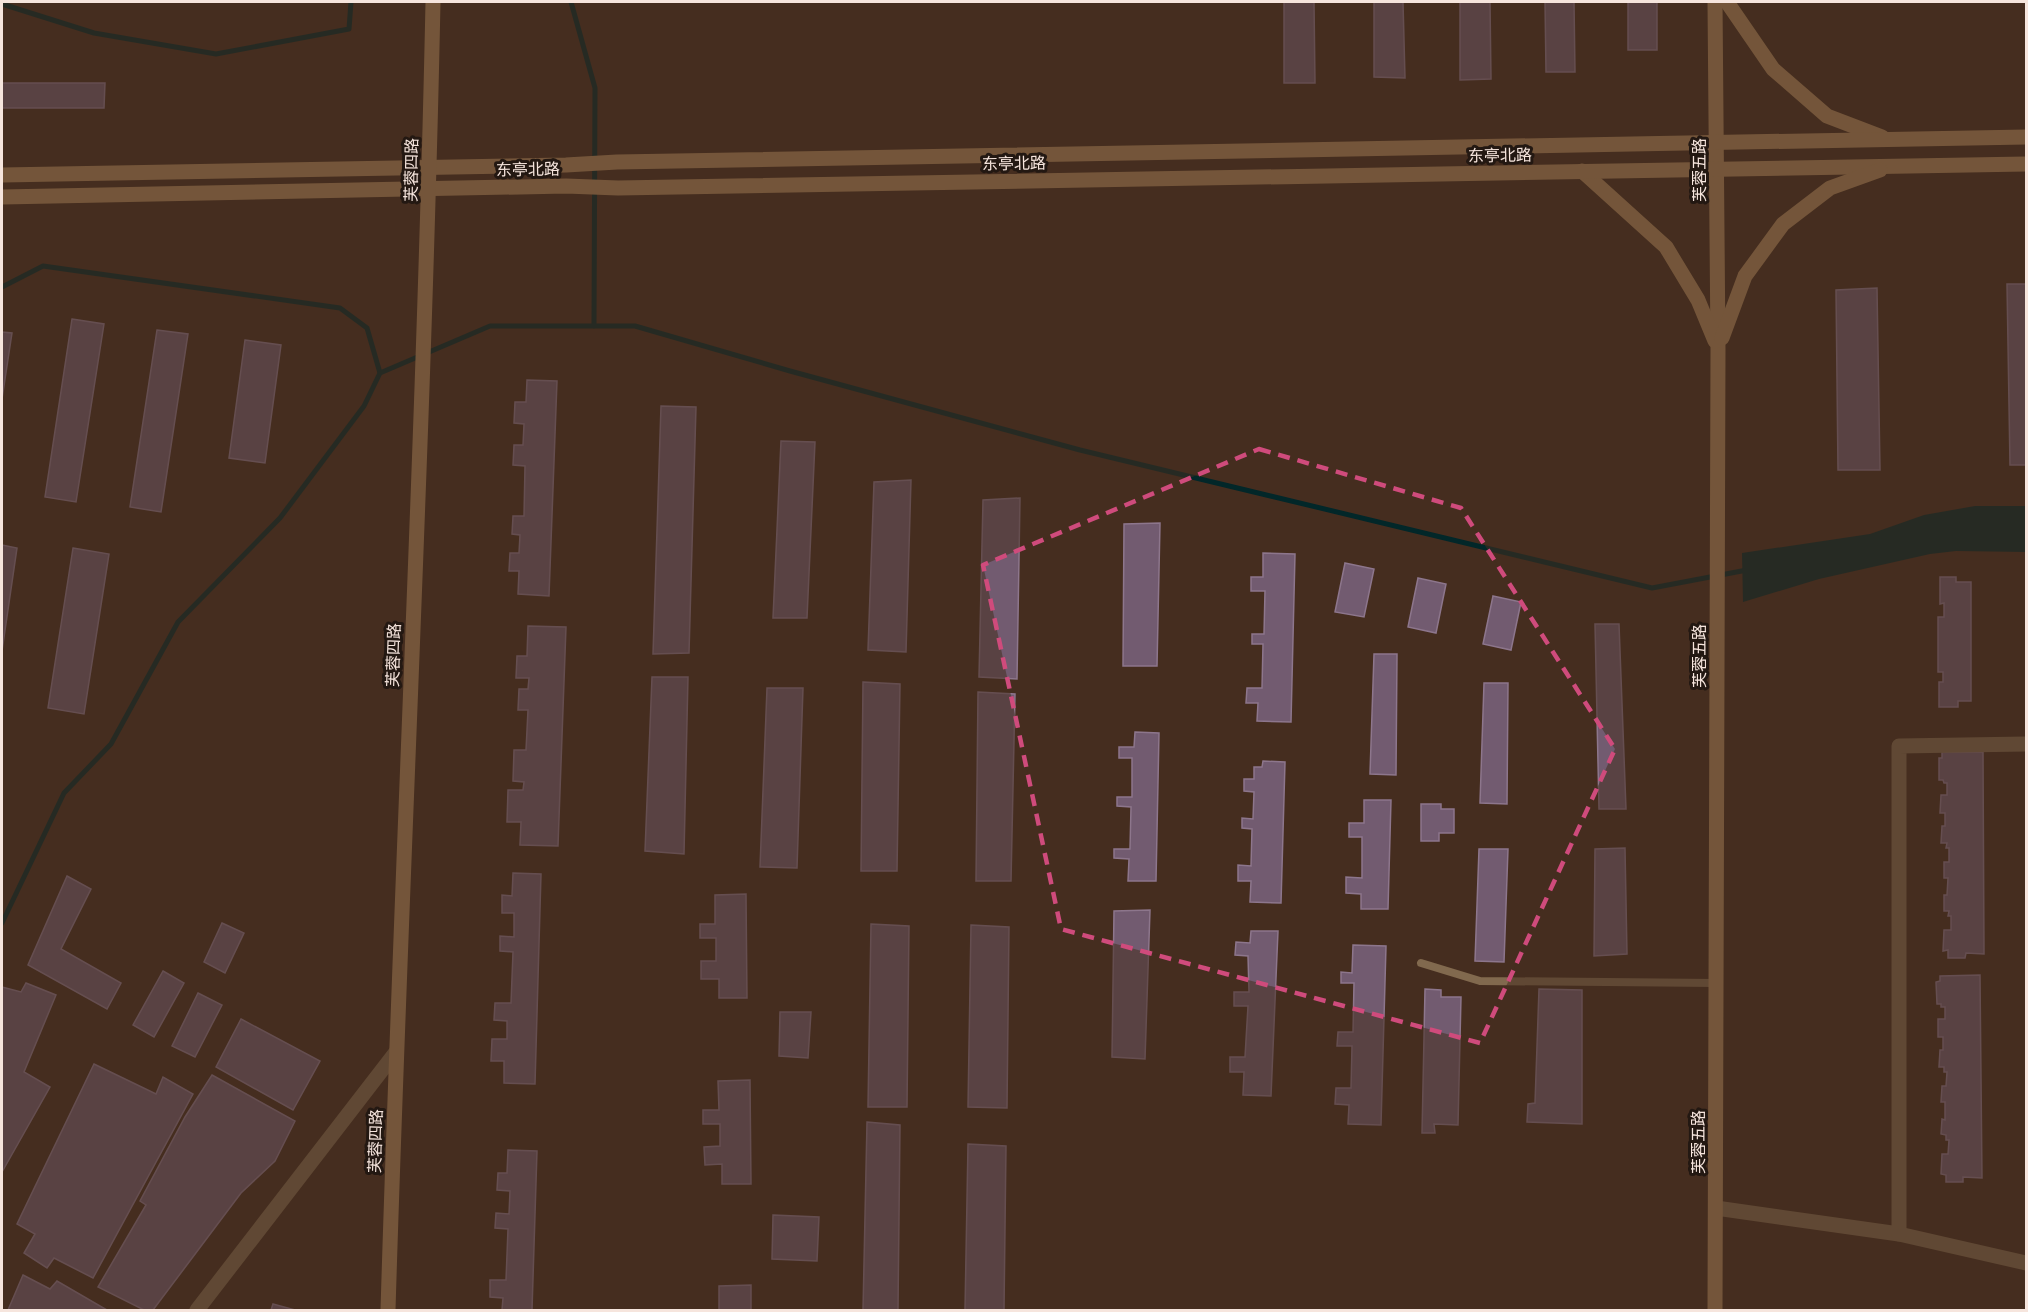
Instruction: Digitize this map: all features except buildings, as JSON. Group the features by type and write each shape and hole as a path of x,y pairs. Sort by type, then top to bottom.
{"main road":[{"name":"芙蓉四路","path":"388,1311 425,322 433,2"},
{"name":"芙蓉五路","path":"1715,2 1718,143 1715,1311"},
{"path":"1727,2 1773,69 1827,116 1891,140"},
{"name":"东亭北路","path":"2,175 2026,138"},
{"name":"东亭北路","path":"2,197 566,186 618,188 2026,164"},
{"path":"1718,349 1745,276 1783,225 1830,188 1891,166"},
{"path":"1582,171 1666,247 1698,300 1718,349"}],"street":[{"path":"1899,1234 1899,746 2026,744"},
{"path":"197,1311 396,1052"},
{"path":"1716,1208 1899,1234 2026,1263"}],"lane":[{"path":"1421,963 1480,981 1716,983"}],"highlighted area":[{"path":"1259,449 1461,508 1615,749 1480,1043 1061,929 983,565"}],"water":[{"path":"1975,506 2026,506 2026,552 1956,551 1930,554 1819,579 1743,602 1742,553 1870,534 1924,515"}],"waterway":[{"path":"2,4 94,33 216,54 349,29 351,2"},
{"path":"571,2 595,88 594,326"},
{"path":"2,287 43,266 340,308 367,328 380,373 490,326 635,326 1080,450 1652,588 1747,570"},
{"path":"2,923 64,793 111,744 178,622 280,518 364,406 380,373"}]}
